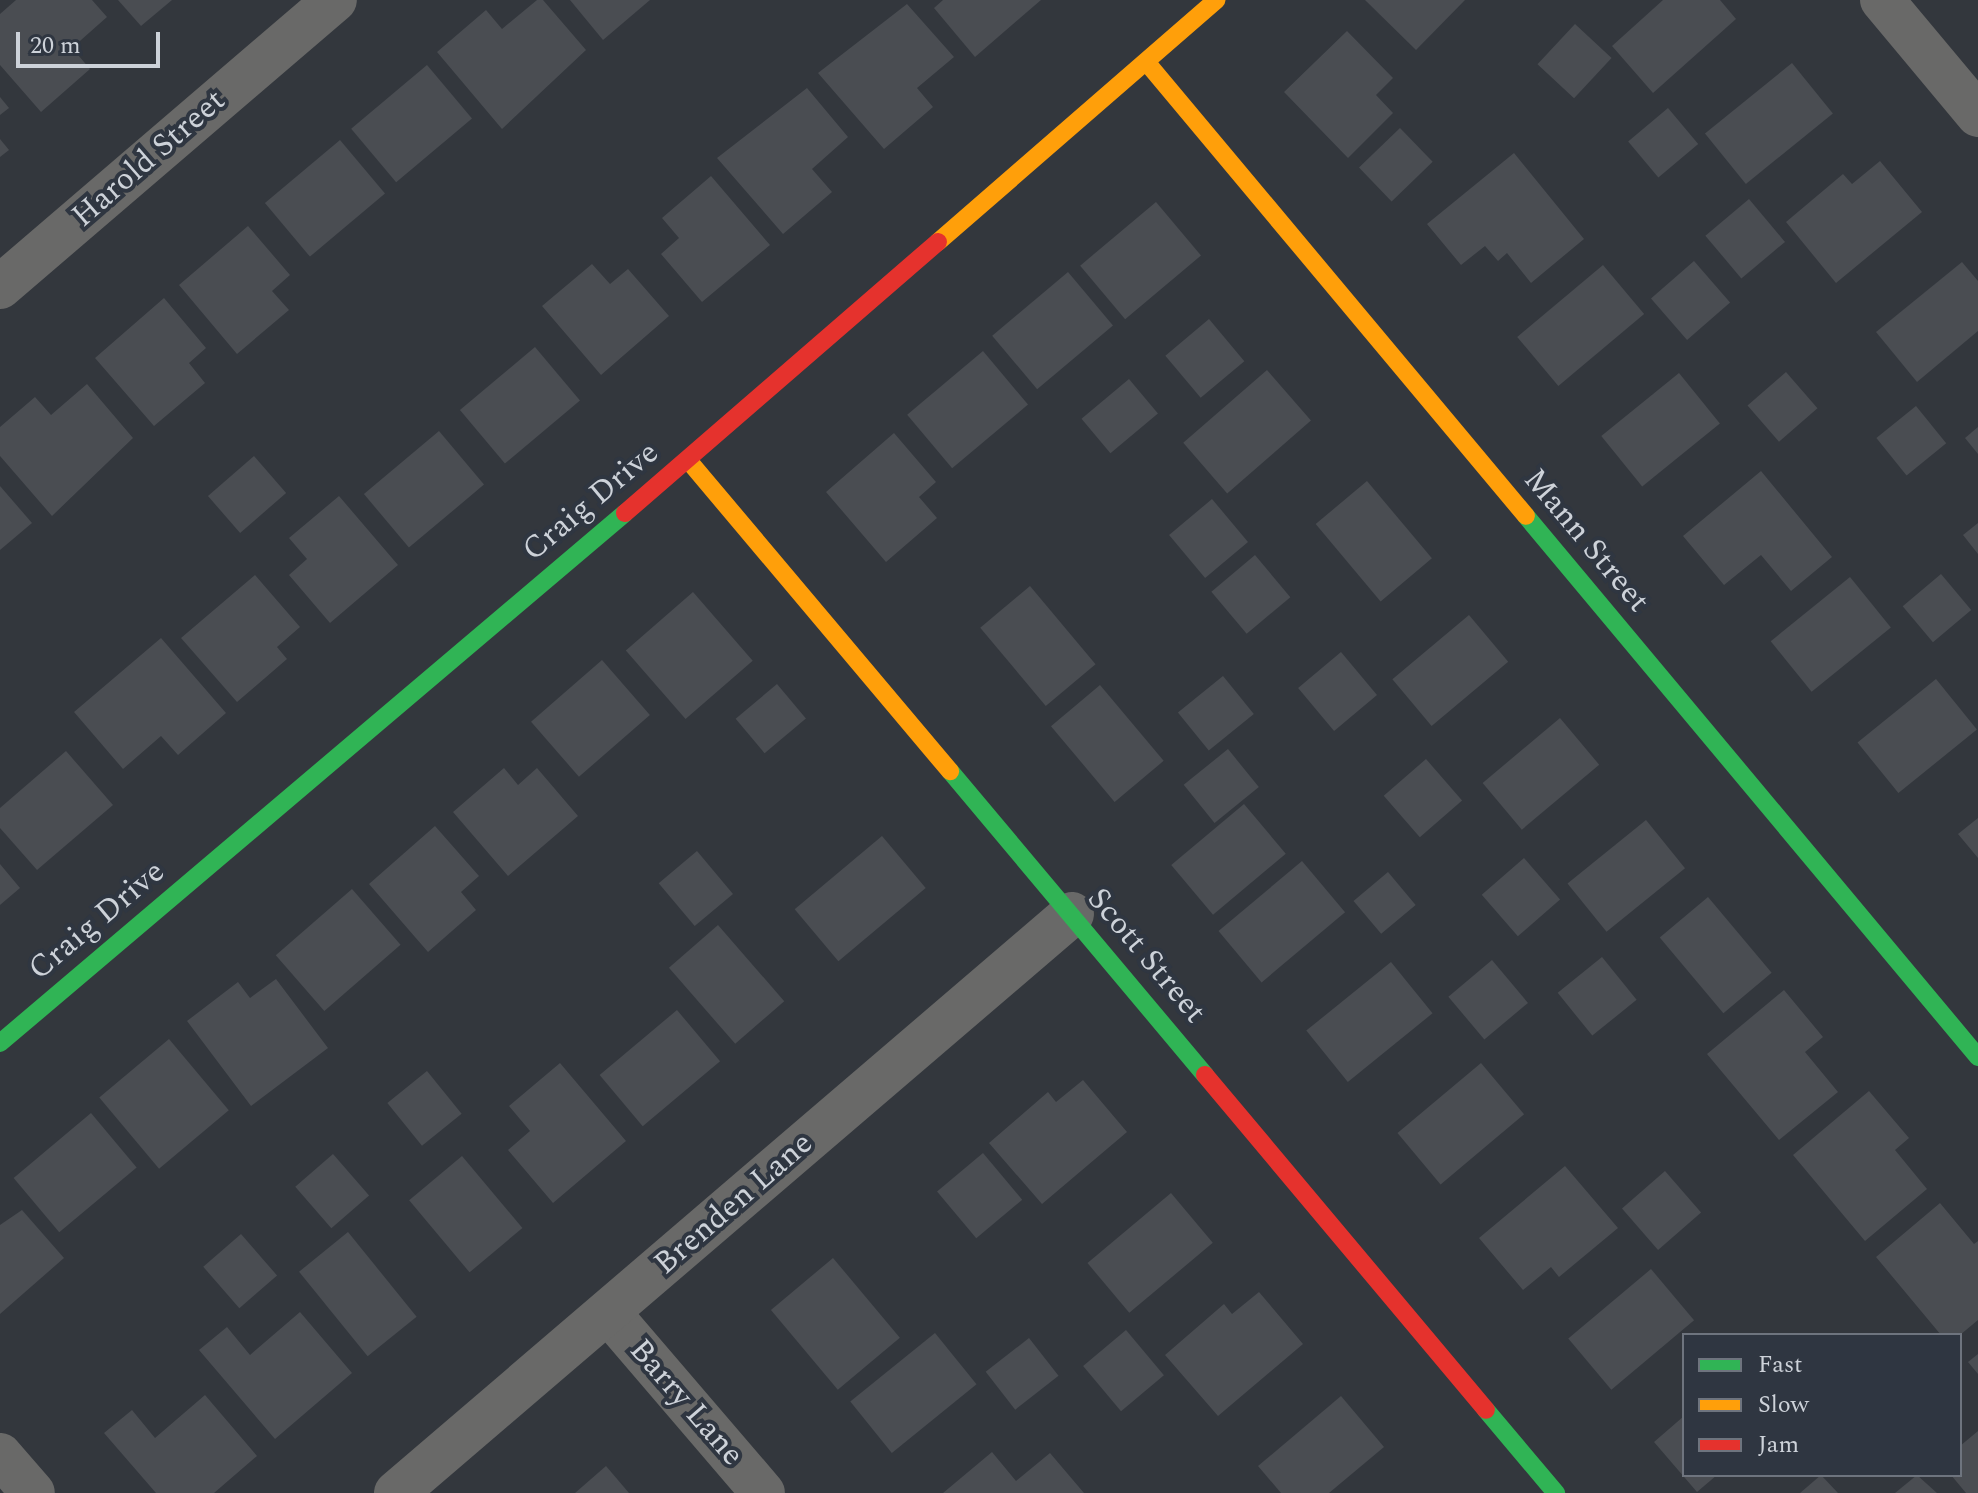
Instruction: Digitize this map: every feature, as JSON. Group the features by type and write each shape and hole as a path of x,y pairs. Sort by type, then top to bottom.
{"street":[{"name":"Harold Street","path":"0,287 335,0"},
{"name":"Craig Drive","path":"0,1043 688,460 1148,64 1216,0"},
{"path":"1882,0 1978,115"},
{"name":"Mann Street","path":"1148,64 1978,1057"},
{"name":"Scott Street","path":"688,460 1556,1493"},
{"name":"Brenden Lane","path":"396,1493 1072,914"},
{"name":"Barry Lane","path":"608,1312 763,1493"},
{"path":"0,1455 33,1493"}],"building":[{"path":"16,0 92,0 107,17 72,48 90,69 41,112 0,65 0,14"},
{"path":"118,0 172,0 141,26"},
{"path":"537,0 543,0 586,50 502,129 437,52 486,10 502,29"},
{"path":"570,0 650,0 603,40"},
{"path":"943,0 1041,0 975,57 934,8"},
{"path":"1365,0 1465,0 1416,50"},
{"path":"1663,0 1720,0 1736,19 1653,93 1612,46"},
{"path":"907,4 954,57 917,88 933,107 884,149 818,73"},
{"path":"1575,24 1612,58 1574,98 1537,64"},
{"path":"1347,31 1393,78 1376,95 1393,113 1348,158 1284,92"},
{"path":"1792,63 1833,114 1746,184 1705,133"},
{"path":"427,65 472,119 396,182 351,129"},
{"path":"807,88 848,137 812,169 832,192 783,234 717,158"},
{"path":"0,97 9,108 0,115"},
{"path":"1668,108 1698,144 1658,177 1628,141"},
{"path":"1400,128 1433,162 1392,201 1359,168"},
{"path":"0,139 9,150 0,157"},
{"path":"340,140 385,194 310,257 265,203"},
{"path":"1514,153 1584,239 1531,283 1507,253 1498,261 1485,246 1461,265 1427,224"},
{"path":"1880,161 1922,212 1836,283 1786,222 1843,174 1852,184"},
{"path":"711,176 770,245 702,302 661,254 679,238 662,218"},
{"path":"1749,199 1785,242 1741,279 1705,236"},
{"path":"1156,202 1201,256 1125,319 1080,266"},
{"path":"248,226 290,275 272,291 289,310 237,354 179,285"},
{"path":"1694,261 1730,303 1687,340 1651,298"},
{"path":"1962,262 1978,281 1978,331 1917,382 1876,332"},
{"path":"592,264 610,284 628,269 669,316 601,375 542,306"},
{"path":"1603,265 1644,314 1558,386 1517,337"},
{"path":"1068,272 1113,326 1037,389 992,336"},
{"path":"164,298 206,348 189,363 205,383 154,426 95,358"},
{"path":"1209,319 1244,361 1201,398 1165,356"},
{"path":"535,347 580,401 505,464 460,410"},
{"path":"983,351 1028,405 952,468 907,415"},
{"path":"1267,370 1311,421 1227,493 1183,443"},
{"path":"1786,372 1817,408 1779,442 1748,405"},
{"path":"1679,373 1720,424 1642,486 1601,436"},
{"path":"1129,379 1158,413 1110,453 1082,419"},
{"path":"87,384 133,438 52,516 0,456 0,427 35,397 51,415"},
{"path":"1916,406 1946,443 1907,475 1876,438"},
{"path":"1978,427 1978,454 1965,438"},
{"path":"439,431 484,485 409,548 364,494"},
{"path":"894,433 936,482 919,497 937,518 886,562 826,492"},
{"path":"254,456 286,493 240,533 208,496"},
{"path":"1761,471 1832,557 1791,591 1761,555 1724,585 1683,536"},
{"path":"1367,481 1432,558 1381,601 1316,524"},
{"path":"0,486 32,523 0,550"},
{"path":"339,496 398,565 330,623 289,575 307,559 289,538"},
{"path":"1212,499 1248,542 1205,578 1169,535"},
{"path":"1978,523 1978,554 1963,535"},
{"path":"1255,555 1290,597 1247,634 1211,592"},
{"path":"1941,574 1971,610 1933,642 1903,606"},
{"path":"255,575 300,627 277,647 287,659 237,702 181,638"},
{"path":"1850,577 1891,628 1812,692 1771,641"},
{"path":"1030,586 1096,664 1046,706 980,628"},
{"path":"693,592 753,661 686,719 626,650"},
{"path":"1469,615 1508,662 1432,726 1392,679"},
{"path":"161,638 226,713 178,755 161,736 123,769 74,712"},
{"path":"1341,652 1377,695 1334,731 1298,688"},
{"path":"602,660 650,715 579,777 531,722"},
{"path":"1223,676 1254,714 1209,751 1178,713"},
{"path":"1936,679 1977,730 1898,793 1858,743"},
{"path":"777,684 806,718 765,753 736,719"},
{"path":"1100,685 1164,761 1115,802 1051,726"},
{"path":"1560,718 1599,765 1522,830 1483,783"},
{"path":"1228,749 1259,787 1215,823 1184,785"},
{"path":"66,751 113,805 37,870 0,828 0,808"},
{"path":"1426,759 1462,801 1420,837 1384,796"},
{"path":"504,768 518,785 537,768 578,816 508,876 453,812"},
{"path":"1244,804 1286,854 1213,915 1171,865"},
{"path":"1978,818 1978,858 1958,834"},
{"path":"1646,820 1685,868 1607,932 1568,884"},
{"path":"435,826 479,876 461,892 476,910 428,952 369,884"},
{"path":"882,836 926,888 838,961 795,909"},
{"path":"697,851 733,894 695,926 659,883"},
{"path":"1524,858 1560,900 1518,936 1482,895"},
{"path":"1302,861 1345,912 1262,982 1219,931"},
{"path":"0,864 20,888 0,905"},
{"path":"1388,872 1416,905 1381,934 1354,901"},
{"path":"352,889 401,945 324,1011 276,955"},
{"path":"1708,897 1772,973 1723,1013 1660,937"},
{"path":"718,925 784,1001 735,1044 669,968"},
{"path":"1602,957 1637,1000 1592,1036 1558,993"},
{"path":"1492,960 1528,1003 1484,1040 1448,997"},
{"path":"1391,962 1433,1013 1348,1082 1306,1031"},
{"path":"276,979 328,1048 251,1106 187,1021 238,982 250,998"},
{"path":"1784,990 1823,1037 1805,1052 1838,1092 1779,1140 1707,1054"},
{"path":"677,1010 720,1061 643,1126 600,1075"},
{"path":"169,1039 229,1110 159,1169 99,1097"},
{"path":"560,1063 626,1141 553,1203 508,1150 530,1131 509,1106"},
{"path":"1481,1063 1524,1114 1441,1184 1398,1133"},
{"path":"427,1071 462,1114 422,1146 387,1103"},
{"path":"1083,1080 1127,1132 1042,1204 989,1143 1048,1092 1056,1102"},
{"path":"1869,1091 1909,1138 1895,1150 1927,1189 1865,1241 1793,1155"},
{"path":"91,1113 137,1167 59,1232 14,1178"},
{"path":"983,1153 1022,1200 976,1238 937,1192"},
{"path":"333,1154 369,1196 331,1228 295,1187"},
{"path":"462,1156 522,1228 470,1272 409,1200"},
{"path":"1565,1166 1618,1228 1559,1277 1551,1267 1523,1290 1479,1238"},
{"path":"1665,1171 1701,1213 1658,1250 1622,1208"},
{"path":"1171,1193 1213,1243 1129,1313 1088,1263"},
{"path":"1940,1203 1974,1244 1978,1241 1978,1320 1962,1333 1939,1333 1876,1257"},
{"path":"22,1210 64,1258 0,1314 0,1225"},
{"path":"348,1232 417,1317 368,1356 299,1272"},
{"path":"241,1234 277,1276 239,1308 203,1267"},
{"path":"833,1258 900,1338 838,1390 771,1310"},
{"path":"1651,1269 1694,1320 1611,1390 1568,1338"},
{"path":"1259,1292 1303,1344 1218,1416 1165,1355 1224,1304 1232,1314"},
{"path":"300,1312 352,1373 275,1439 199,1350 227,1327 250,1355"},
{"path":"1126,1330 1164,1375 1121,1411 1083,1366"},
{"path":"935,1333 977,1384 892,1453 850,1402"},
{"path":"1029,1338 1059,1376 1015,1410 986,1372"},
{"path":"1978,1354 1978,1374 1968,1362"},
{"path":"205,1395 257,1456 214,1493 156,1493 104,1433 132,1410 155,1438"},
{"path":"1341,1396 1384,1447 1329,1493 1281,1493 1258,1466"},
{"path":"1682,1418 1682,1475 1654,1442"},
{"path":"1978,1431 1978,1493 1966,1493 1953,1477 1962,1477 1962,1444"},
{"path":"992,1452 1016,1481 1050,1453 1084,1493 943,1493"},
{"path":"606,1466 629,1493 575,1493"},
{"path":"1684,1477 1715,1477 1697,1492"},
{"path":"1819,1477 1823,1477 1838,1493 1800,1493"},
{"path":"1915,1477 1919,1477 1937,1493 1895,1493"}],"traffic: fast":[{"path":"0,1043 625,513"},
{"path":"1526,516 1978,1057"},
{"path":"950,771 1205,1075"},
{"path":"1486,1410 1556,1493"}],"traffic: slow":[{"path":"938,242 1216,0"},
{"path":"1148,64 1526,516"},
{"path":"688,460 950,771"}],"traffic: jam":[{"path":"625,513 938,242"},
{"path":"1205,1075 1486,1410"}]}
